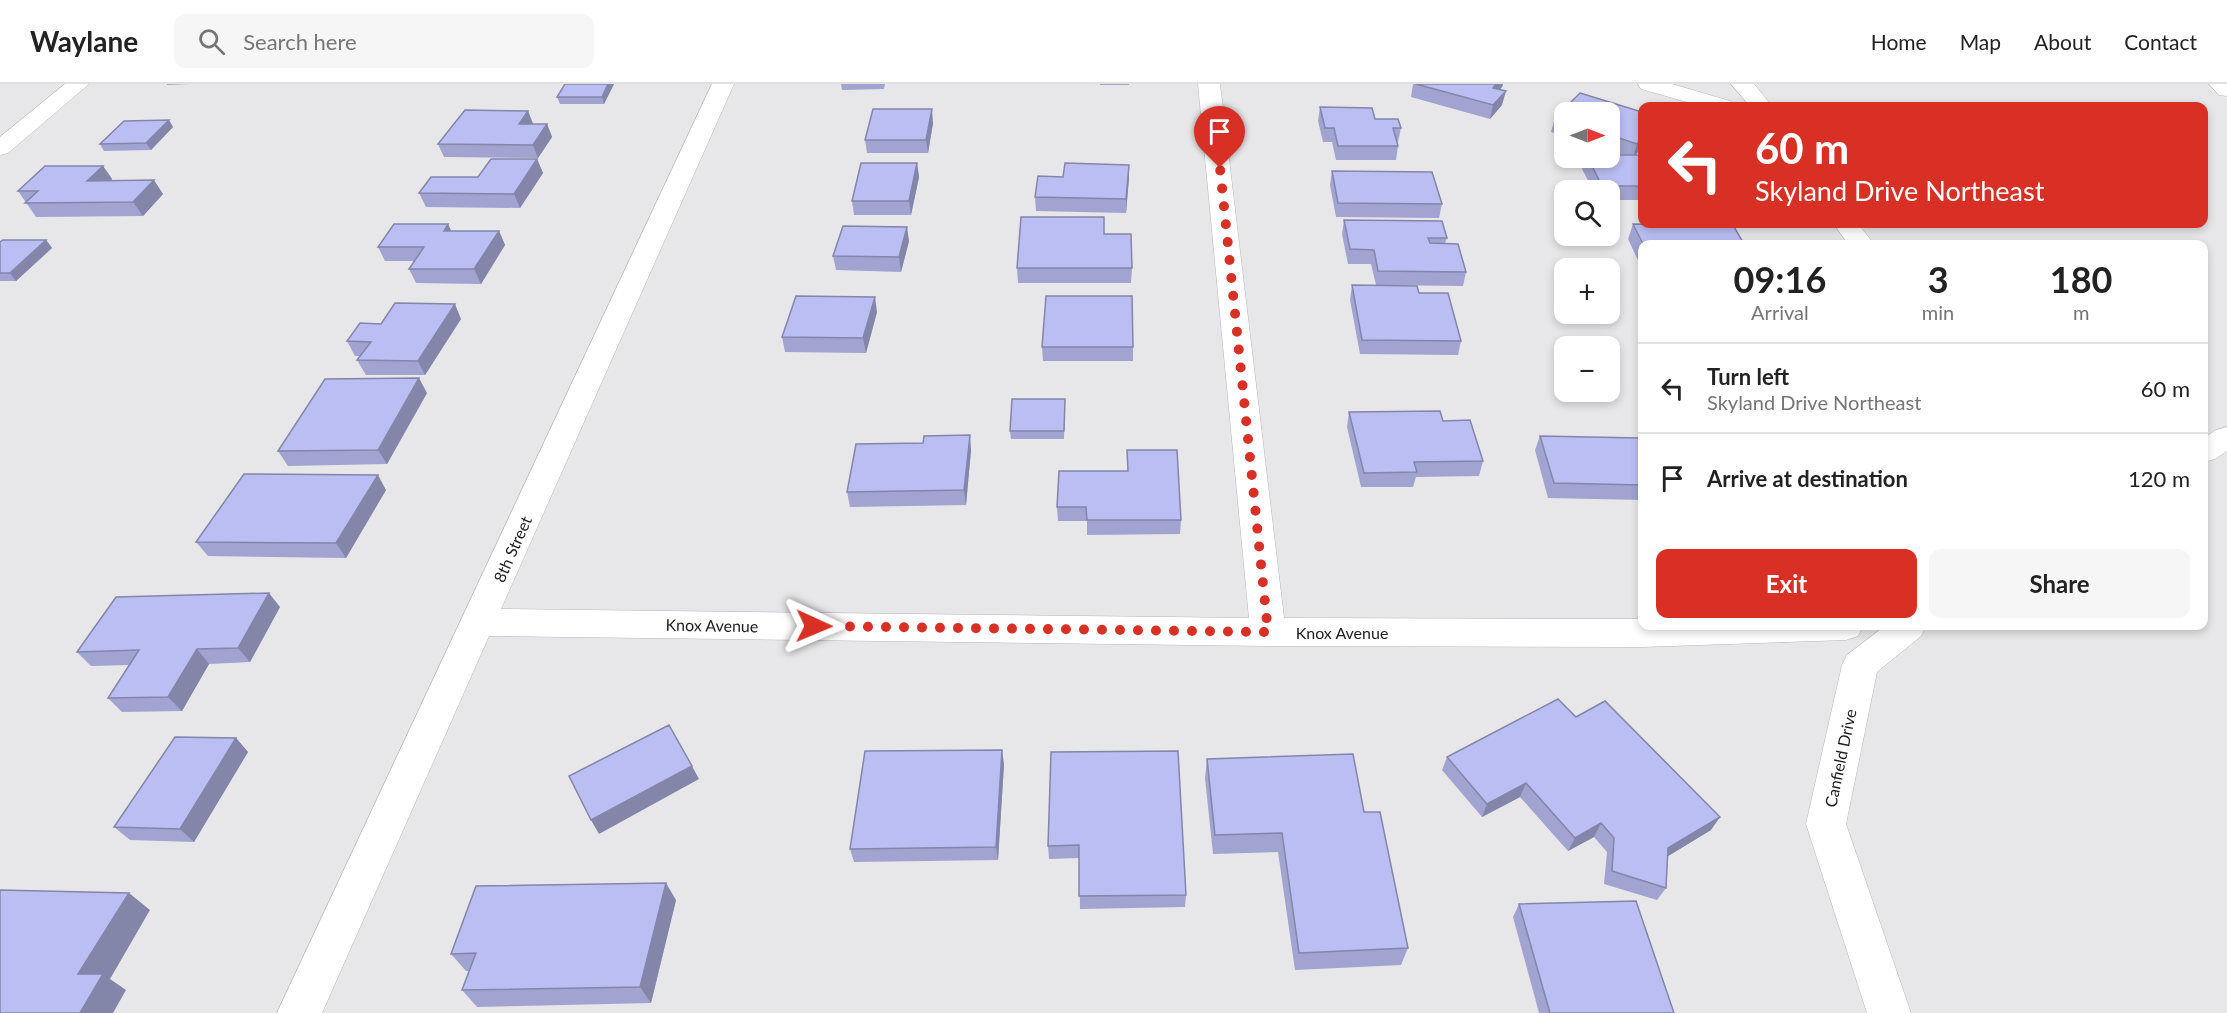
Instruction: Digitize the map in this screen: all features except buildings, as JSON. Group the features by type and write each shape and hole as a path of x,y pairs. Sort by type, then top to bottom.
{"street":[{"path":"0,148 78,84"},
{"name":"8th Street","path":"299,1013 723,84"},
{"path":"1209,84 1268,632"},
{"path":"1649,84 1709,102"},
{"path":"1742,84 1758,102"},
{"path":"2220,84 2227,90"},
{"path":"2208,449 2227,437"},
{"name":"Knox Avenue","path":"479,622 1268,632 1642,633 1729,630"},
{"name":"Canfield Drive","path":"1889,1013 1826,824 1860,665 1904,630"}],"route":[{"path":"814,626 1268,632 1220,168"}]}
